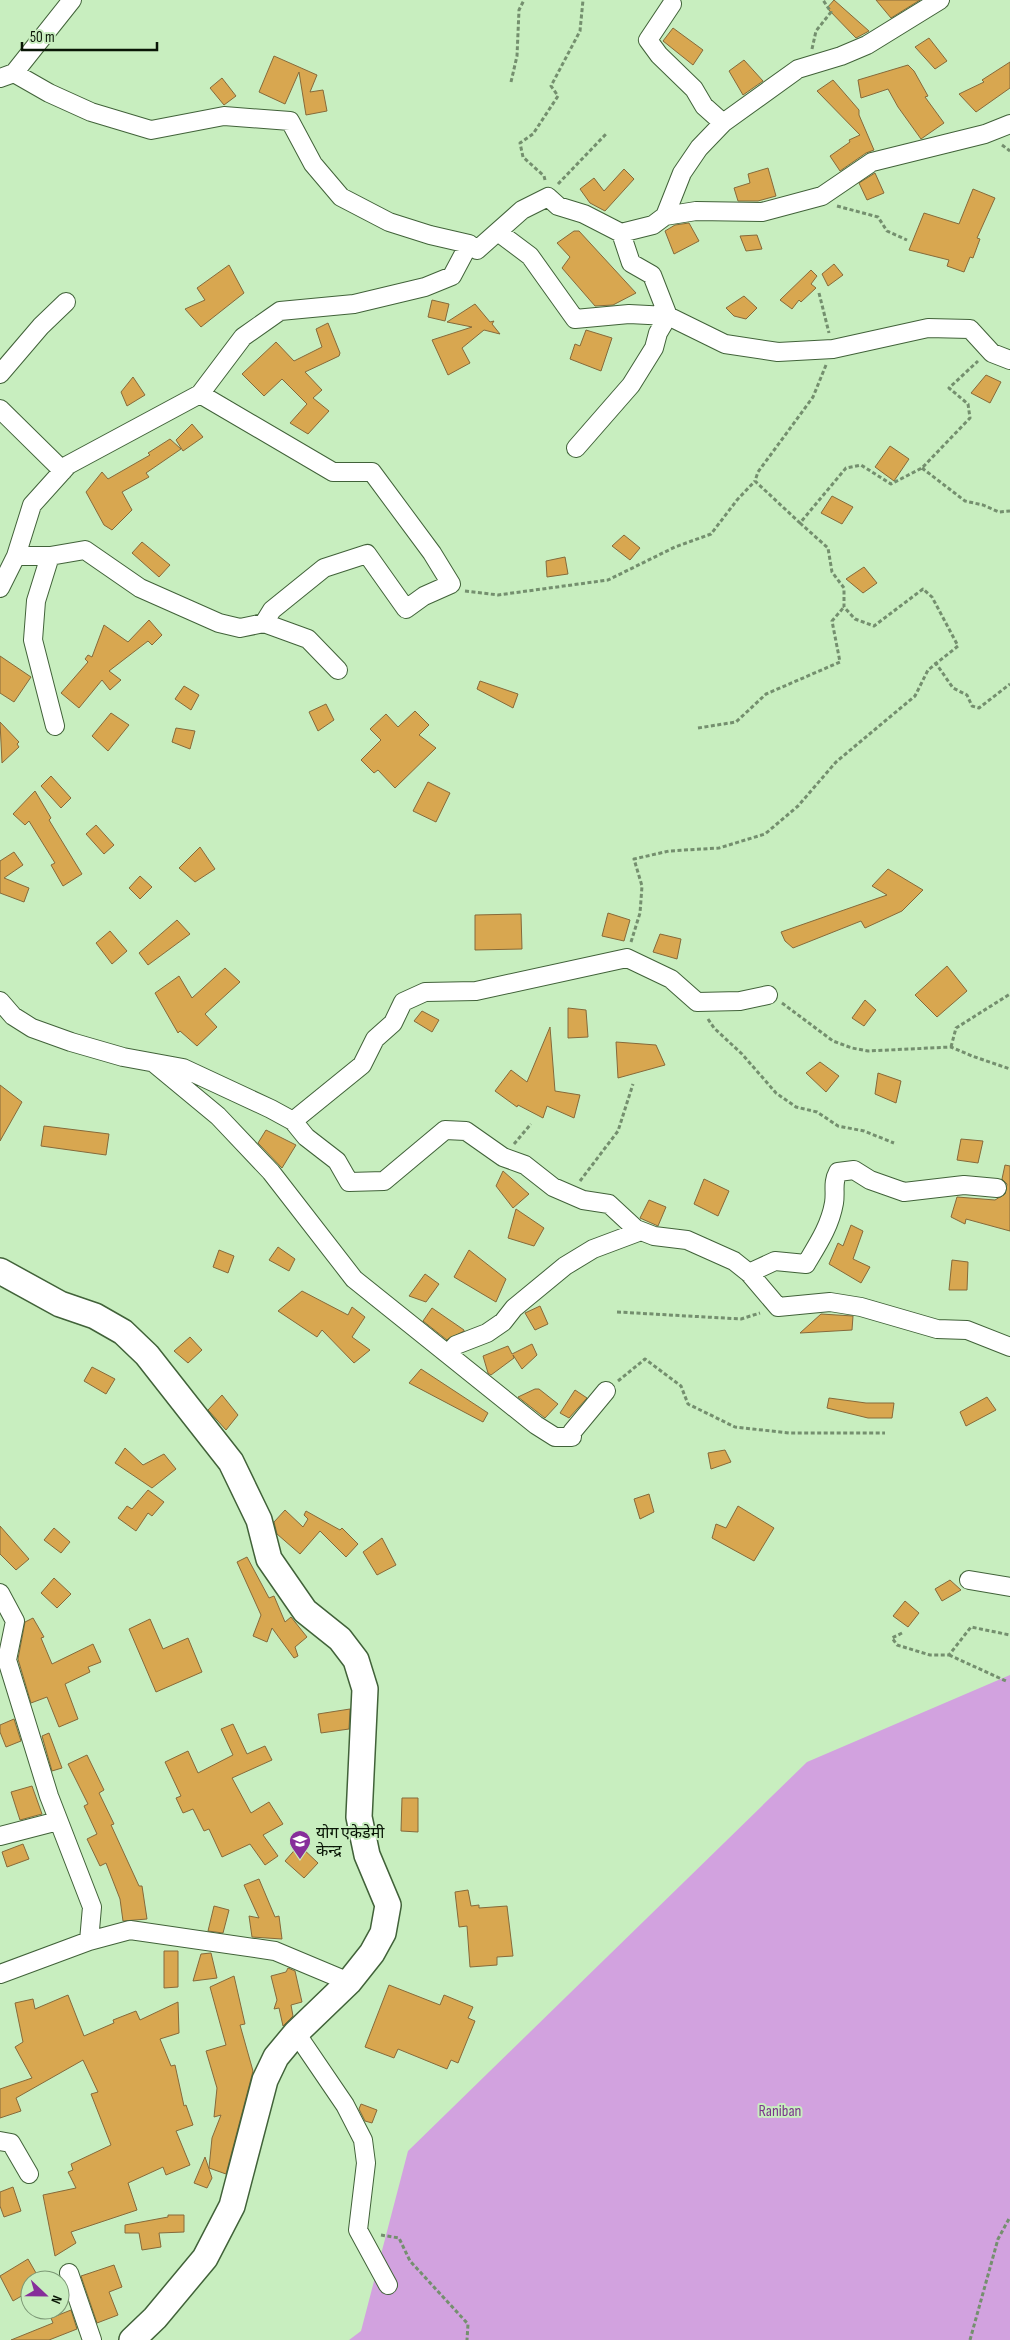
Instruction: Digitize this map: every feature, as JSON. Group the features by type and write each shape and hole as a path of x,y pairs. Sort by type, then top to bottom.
{"street":[{"path":"72,0 7,75 91,112 151,130 224,116 290,121 313,164 341,197 390,222 430,235 469,244 477,250 522,210 548,197 558,206 584,214 621,233 653,224 665,216 696,211 762,212 822,196 872,162 985,134 1010,124"},
{"path":"665,216 682,173 699,148 723,123 798,69 866,46 940,0"},
{"path":"672,4 648,40 659,55 694,89 704,106 723,123"},
{"path":"498,232 530,256 575,319 629,314 668,316 725,344 778,352 833,350 928,328 970,329 992,353 1010,360"},
{"path":"621,233 631,263 652,275 668,316"},
{"path":"0,588 16,556 32,505 68,465 200,394 243,337 280,311 354,304 425,287 452,276 469,244"},
{"path":"0,374 41,326 66,302"},
{"path":"576,448 631,385 654,348 658,333 668,316"},
{"path":"200,394 333,472 372,472 432,553 451,584 424,596 406,610 367,554 324,568 272,610 264,623"},
{"path":"0,409 63,471"},
{"path":"16,556 50,556 85,550 140,588 219,623 240,628 264,623 308,639 338,670"},
{"path":"50,556 36,601 34,640 55,726"},
{"path":"293,1121 362,1064 375,1039 393,1022 403,1002 425,992 476,991 627,958 671,979 696,1002 726,1002 768,995"},
{"path":"0,1001 12,1016 32,1028 70,1042 183,1068 293,1121 306,1137 336,1161 349,1182 384,1180 445,1130 466,1131 503,1157 525,1165 553,1187 583,1200 609,1204 636,1229 654,1236 687,1240 734,1260 749,1273 778,1307 830,1302 861,1307 937,1329 967,1330 1010,1347"},
{"path":"154,1062 218,1116 271,1172 354,1279 555,1437 572,1437 572,1432 606,1391"},
{"path":"749,1273 775,1261 806,1264 827,1229 835,1201 833,1181 838,1172 854,1170 870,1180 904,1192 964,1185 997,1188"},
{"path":"448,1354 456,1346 487,1334 503,1322 514,1308 565,1266 594,1249 641,1231"},
{"path":"0,1271 60,1304 95,1316 123,1332 147,1355 231,1462 259,1520 270,1559 293,1596 305,1611 340,1639 356,1660 365,1689 359,1817 368,1855 388,1905 382,1933 372,1953 349,1982 296,2033 276,2057 265,2080 232,2206 205,2258 154,2318 132,2340"},
{"path":"969,1580 1010,1587"},
{"path":"0,1593 15,1621 7,1660 58,1821 92,1907 89,1941"},
{"path":"0,1836 58,1821"},
{"path":"0,1974 89,1941 130,1930 275,1951 349,1982"},
{"path":"296,2033 345,2105 363,2140 366,2163 358,2230 388,2285"},
{"path":"0,2141 10,2143 29,2174"},
{"path":"70,2275 92,2340"}],"path":[{"path":"510,82 517,56 519,10 524,0"},
{"path":"548,197 544,176 523,157 520,143 533,134 558,96 551,86 580,31 583,0"},
{"path":"798,69 812,61 812,42 816,31 831,12 823,0"},
{"path":"548,197 578,160 606,134"},
{"path":"822,196 830,204 878,217 888,231 907,240"},
{"path":"451,584 469,593 498,595 608,580 675,547 712,534 737,500 755,481 758,472 812,398 833,350 819,293"},
{"path":"800,523 846,468 850,466 861,466 891,484 922,468 970,418 968,404 949,388 981,359 992,353"},
{"path":"922,468 965,502 983,505 999,512 1010,511"},
{"path":"698,728 736,722 766,694 840,662 832,621 844,607 844,588 832,572 828,548 755,481"},
{"path":"627,958 640,914 642,886 634,858 669,851 719,848 765,834 798,806 836,762 914,696 928,670 935,662 958,646 932,596 923,589 874,626 855,619 844,607"},
{"path":"935,662 953,688 967,694 972,706 979,708 1010,684"},
{"path":"951,1047 956,1028 1010,994"},
{"path":"768,995 778,1000 790,1012 833,1041 852,1048 868,1051 951,1047 1010,1069"},
{"path":"696,1002 714,1028 742,1054 776,1093 796,1107 818,1112 838,1126 864,1131 894,1143"},
{"path":"570,1194 618,1131 633,1084"},
{"path":"503,1157 531,1124"},
{"path":"617,1312 741,1319 778,1307"},
{"path":"606,1391 645,1358 681,1386 688,1404 735,1427 789,1433 885,1433"},
{"path":"949,1654 971,1627 1010,1636"},
{"path":"902,1633 892,1638 897,1646 930,1655 949,1654 1006,1681"},
{"path":"970,2340 998,2240 1010,2218"},
{"path":"358,2230 399,2238 410,2261 468,2324 467,2340"}],"green space":[{"name":"Raniban","path":"1010,1675 1010,2340 349,2340 361,2331 408,2151 807,1762"}],"building":[{"path":"834,0 869,31 856,38 827,8"},
{"path":"876,0 920,0 891,18"},
{"path":"673,28 703,50 693,65 663,41"},
{"path":"929,38 947,61 935,69 915,47"},
{"path":"274,56 317,75 310,92 323,90 327,111 306,115 299,72 285,104 259,92"},
{"path":"744,60 763,81 743,95 729,71"},
{"path":"1010,62 1010,88 976,112 959,94 984,82 982,80"},
{"path":"908,65 914,71 928,96 925,97 944,123 921,139 898,107 888,89 861,98 858,80"},
{"path":"222,78 236,96 224,105 210,88"},
{"path":"833,80 859,110 859,115 874,150 866,153 840,171 830,156 850,142 849,140 860,135 817,91"},
{"path":"768,168 776,196 758,201 738,201 734,188 750,183 748,174"},
{"path":"624,169 634,179 605,211 590,203 580,189 594,178 604,191"},
{"path":"875,173 884,193 867,200 859,183"},
{"path":"973,189 995,198 977,238 980,239 973,258 970,257 964,272 947,266 949,260 909,250 924,213 959,224"},
{"path":"689,223 699,241 674,254 665,231 675,225"},
{"path":"574,231 579,231 636,293 613,305 595,306 562,268 570,257 557,243"},
{"path":"757,235 762,249 746,251 740,236"},
{"path":"834,264 843,275 828,286 822,274"},
{"path":"229,265 244,293 201,327 185,309 205,300 197,288"},
{"path":"811,270 817,276 811,284 816,288 801,302 799,300 792,309 780,300"},
{"path":"744,296 757,308 746,319 734,316 726,308"},
{"path":"432,300 449,304 445,321 428,317"},
{"path":"475,304 490,322 494,321 492,324 500,334 484,330 462,348 470,363 448,375 432,340 472,327 447,322"},
{"path":"328,323 340,353 339,356 305,372 322,390 313,398 329,411 308,434 290,423 307,404 282,379 264,396 242,374 276,342 294,361 322,347 316,329"},
{"path":"586,330 612,338 601,371 570,359 575,344 580,346"},
{"path":"986,375 1001,382 990,403 971,393"},
{"path":"133,377 145,395 127,406 121,392"},
{"path":"192,424 203,437 183,451 176,440"},
{"path":"170,439 181,449 146,473 149,477 122,492 132,510 112,530 104,525 86,492 102,472 108,479 150,455 148,453"},
{"path":"890,446 909,459 894,481 875,467"},
{"path":"832,496 853,507 842,524 821,513"},
{"path":"624,535 640,548 630,560 612,546"},
{"path":"142,542 170,565 159,577 132,553"},
{"path":"565,557 568,574 547,577 546,561"},
{"path":"864,567 877,583 863,593 846,579"},
{"path":"149,620 162,635 152,645 148,641 109,671 121,680 110,690 102,680 79,708 61,693 88,662 85,659 88,655 92,657 104,625 128,642"},
{"path":"0,656 31,677 14,702 0,693"},
{"path":"480,681 518,694 513,708 477,689"},
{"path":"184,686 199,695 191,710 175,699"},
{"path":"326,704 334,720 318,731 309,712"},
{"path":"415,711 429,725 419,735 436,748 395,788 378,770 374,773 361,760 381,740 370,729 386,714 398,727"},
{"path":"111,713 129,725 108,751 92,736"},
{"path":"0,722 19,742 17,744 19,747 2,763"},
{"path":"176,728 195,731 190,749 172,742"},
{"path":"51,776 71,798 61,808 41,786"},
{"path":"428,782 450,793 436,822 413,811"},
{"path":"35,791 51,818 49,820 82,874 63,886 51,865 55,863 29,821 25,825 13,814"},
{"path":"96,825 114,845 104,854 86,834"},
{"path":"200,847 215,869 195,882 179,868"},
{"path":"14,852 23,865 4,878 29,888 24,902 0,893 0,861"},
{"path":"888,869 923,890 902,911 865,928 861,921 793,948 785,941 781,932 887,895 872,886"},
{"path":"140,876 152,887 140,899 129,888"},
{"path":"608,913 630,920 624,941 602,936"},
{"path":"521,914 522,949 475,950 475,915"},
{"path":"177,920 190,934 148,965 139,953"},
{"path":"110,931 127,951 112,964 96,943"},
{"path":"660,934 681,939 677,959 653,952"},
{"path":"947,966 967,991 937,1017 915,995"},
{"path":"225,968 240,982 205,1014 217,1027 197,1046 180,1031 178,1033 155,993 179,976 192,998"},
{"path":"865,1000 876,1010 864,1026 852,1018"},
{"path":"568,1008 586,1010 588,1037 568,1038"},
{"path":"422,1011 439,1020 432,1032 414,1021"},
{"path":"550,1027 555,1091 580,1095 574,1118 547,1106 543,1118 518,1105 517,1107 495,1091 511,1070 527,1082"},
{"path":"616,1042 656,1045 665,1065 618,1078"},
{"path":"820,1062 839,1076 826,1092 806,1073"},
{"path":"878,1073 901,1081 896,1103 875,1094"},
{"path":"0,1085 22,1102 0,1141"},
{"path":"44,1126 109,1134 106,1155 41,1146"},
{"path":"266,1130 296,1145 282,1168 258,1143"},
{"path":"961,1139 983,1141 978,1163 957,1160"},
{"path":"1005,1165 1010,1166 1010,1231 966,1219 965,1224 951,1217 957,1197 995,1200 1005,1194 1007,1184 1002,1179"},
{"path":"503,1171 529,1194 513,1208 496,1186"},
{"path":"704,1179 729,1191 718,1216 694,1204"},
{"path":"649,1200 666,1207 658,1226 640,1218"},
{"path":"516,1209 544,1228 534,1246 508,1238"},
{"path":"851,1225 863,1231 853,1259 870,1267 861,1283 829,1264 838,1243 843,1246"},
{"path":"278,1247 295,1259 289,1271 269,1260"},
{"path":"219,1250 234,1256 228,1273 213,1267"},
{"path":"469,1250 506,1279 496,1302 454,1277"},
{"path":"952,1260 968,1262 967,1290 949,1290"},
{"path":"425,1274 439,1284 426,1302 409,1296"},
{"path":"302,1291 348,1315 352,1307 365,1317 352,1337 370,1350 354,1363 322,1330 317,1337 278,1311"},
{"path":"540,1306 548,1324 535,1330 525,1313"},
{"path":"432,1308 464,1331 447,1340 423,1321"},
{"path":"821,1314 853,1316 852,1330 800,1333"},
{"path":"190,1337 202,1350 188,1363 174,1351"},
{"path":"532,1344 537,1355 522,1369 513,1355 514,1358 491,1375 488,1373 483,1356 508,1346 512,1354"},
{"path":"92,1367 115,1379 106,1394 84,1381"},
{"path":"421,1369 488,1413 483,1422 409,1383"},
{"path":"539,1389 558,1404 545,1418 518,1397"},
{"path":"575,1390 587,1398 569,1418 560,1413"},
{"path":"222,1395 238,1415 226,1430 208,1410"},
{"path":"987,1397 996,1410 966,1426 960,1412"},
{"path":"829,1398 866,1403 894,1403 892,1418 868,1418 827,1408"},
{"path":"125,1448 143,1465 164,1454 176,1469 152,1488 115,1463"},
{"path":"725,1450 731,1462 711,1469 708,1453"},
{"path":"148,1490 164,1502 152,1516 148,1513 136,1531 118,1518 127,1506 132,1509"},
{"path":"649,1494 654,1512 640,1519 634,1499"},
{"path":"738,1506 774,1528 754,1561 712,1538 716,1524 726,1528"},
{"path":"285,1510 303,1527 308,1519 304,1515 306,1511 340,1530 342,1528 358,1544 346,1557 320,1531 300,1554 277,1534 274,1522"},
{"path":"0,1526 29,1559 16,1570 0,1554"},
{"path":"54,1528 70,1542 61,1553 44,1540"},
{"path":"382,1538 396,1565 377,1575 363,1552"},
{"path":"247,1557 269,1598 274,1596 285,1622 291,1617 307,1637 295,1647 298,1656 294,1658 272,1628 267,1642 253,1636 261,1615 237,1562"},
{"path":"54,1578 71,1594 57,1608 41,1593"},
{"path":"950,1580 961,1590 942,1601 935,1589"},
{"path":"905,1601 919,1613 908,1627 893,1616"},
{"path":"33,1618 44,1637 41,1638 52,1664 93,1644 101,1662 88,1667 90,1672 65,1684 78,1719 59,1727 47,1697 31,1703 18,1659 25,1622"},
{"path":"150,1619 163,1649 188,1638 202,1672 156,1692 129,1629"},
{"path":"350,1709 349,1729 321,1733 318,1714"},
{"path":"14,1719 21,1741 6,1747 0,1732 0,1725"},
{"path":"233,1724 247,1754 265,1746 272,1760 232,1778 251,1813 269,1802 283,1824 263,1835 278,1856 265,1865 250,1844 222,1857 209,1829 204,1831 193,1809 183,1813 176,1798 181,1796 165,1762 188,1751 198,1773 233,1755 221,1729"},
{"path":"49,1733 62,1768 52,1771 42,1736"},
{"path":"87,1755 104,1790 99,1793 114,1824 111,1825 139,1886 142,1886 147,1919 123,1921 120,1899 106,1863 100,1866 87,1839 97,1834 84,1806 88,1804 68,1764"},
{"path":"32,1786 42,1814 20,1820 11,1792"},
{"path":"402,1798 418,1798 418,1832 401,1831"},
{"path":"23,1844 29,1859 7,1867 2,1852"},
{"path":"299,1845 318,1863 304,1878 285,1861"},
{"path":"259,1879 275,1917 279,1916 282,1939 252,1937 249,1916 259,1918 244,1885"},
{"path":"468,1890 471,1906 479,1905 479,1908 507,1906 513,1956 497,1957 497,1965 470,1967 467,1926 459,1927 455,1892"},
{"path":"214,1906 229,1910 223,1933 208,1931"},
{"path":"164,1951 178,1951 178,1987 164,1988"},
{"path":"211,1953 217,1978 193,1981 201,1954"},
{"path":"288,1968 295,1971 302,2002 291,2005 293,2016 283,2026 279,2008 274,2009 277,2000 271,1976 286,1972"},
{"path":"234,1976 245,2024 240,2025 253,2071 226,2174 209,2168 212,2138 221,2115 214,2117 217,2088 206,2051 226,2045 210,1987"},
{"path":"389,1985 440,2005 444,1995 473,2007 468,2018 475,2021 458,2063 451,2060 447,2069 398,2049 394,2058 365,2047"},
{"path":"68,1995 84,2036 114,2023 113,2020 136,2011 140,2020 178,2002 179,2033 160,2039 171,2066 175,2065 184,2106 186,2105 193,2125 176,2131 190,2165 166,2175 163,2167 128,2183 137,2210 71,2232 76,2243 55,2256 43,2195 76,2188 68,2172 73,2170 71,2164 111,2145 91,2094 98,2092 83,2060 16,2098 21,2111 0,2118 0,2089 32,2078 15,2047 23,2042 15,2003 33,1999 35,2009"},
{"path":"361,2104 377,2110 372,2123 365,2121 359,2109"},
{"path":"205,2157 212,2178 207,2188 194,2183"},
{"path":"13,2187 21,2211 4,2217 0,2206 0,2192"},
{"path":"168,2215 184,2215 184,2232 159,2233 161,2247 142,2250 139,2233 125,2233 125,2225 168,2217"},
{"path":"28,2259 34,2270 20,2270 20,2297 13,2301 0,2276"},
{"path":"114,2265 122,2287 109,2292 118,2315 97,2323 81,2276"},
{"path":"70,2310 77,2329 49,2340 11,2340 53,2323 52,2320 70,2320"}],"place":[{"name":"योग एकेडेमी केन्द्र","path":"300,1860"}]}
